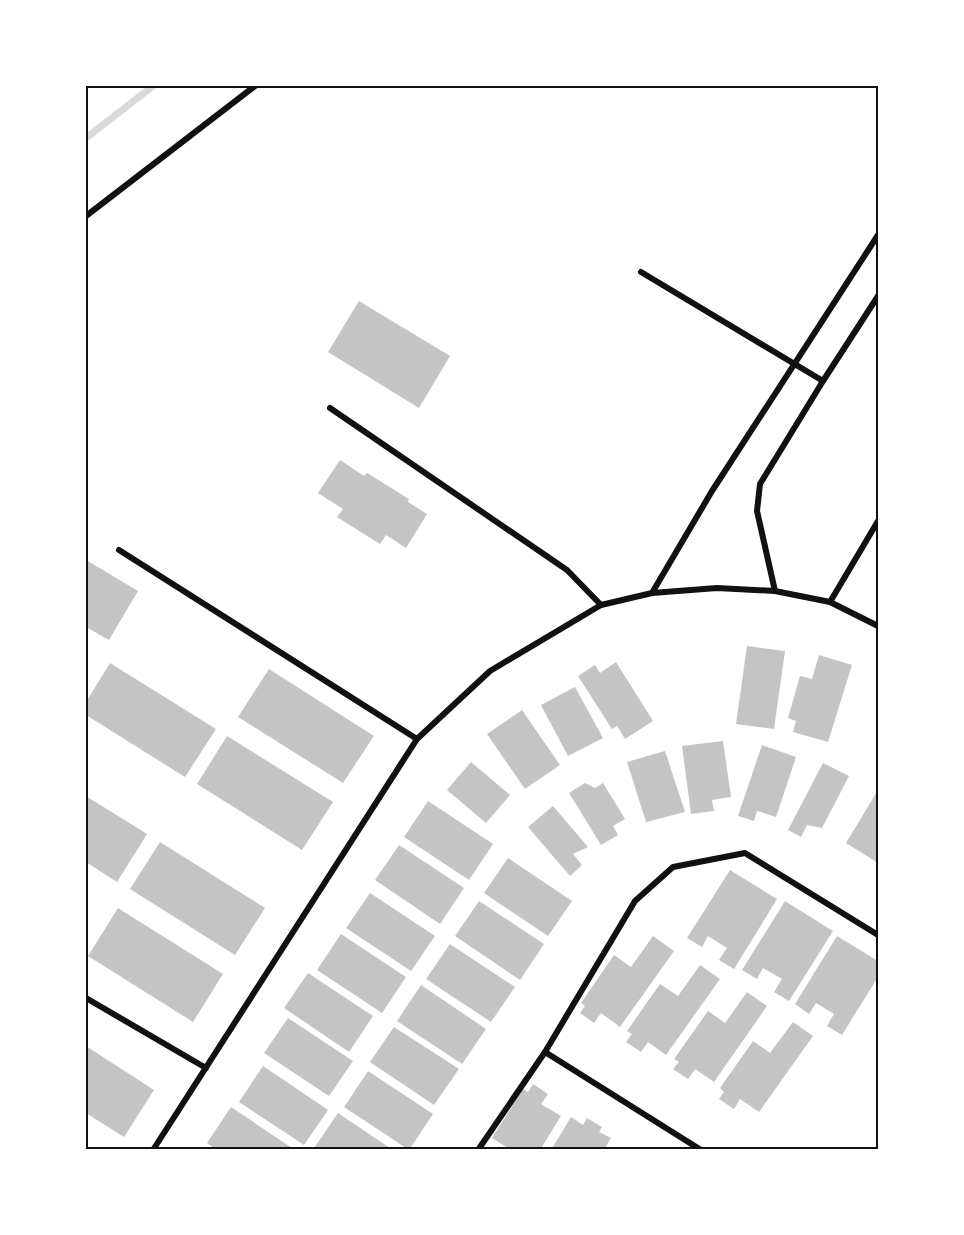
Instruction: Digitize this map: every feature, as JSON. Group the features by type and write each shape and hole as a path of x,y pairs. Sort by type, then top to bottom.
{"street":[{"path":"86,216 255,86"},
{"path":"652,593 712,491 879,235"},
{"path":"641,272 823,381"},
{"path":"775,591 757,511 759,484 879,296"},
{"path":"330,408 567,570 601,605"},
{"path":"830,602 879,521"},
{"path":"119,550 417,739"},
{"path":"153,1149 417,739 490,671 601,605 652,593 717,588 775,591 830,602 879,626"},
{"path":"478,1149 545,1052 635,901 673,867 745,853 879,935"},
{"path":"86,998 206,1068"},
{"path":"545,1052 701,1149"}],"building":[{"path":"359,301 450,356 419,408 328,352"},
{"path":"340,460 364,476 367,473 409,499 408,502 427,514 406,548 386,535 380,544 337,517 343,509 318,493"},
{"path":"86,560 138,591 109,640 86,627"},
{"path":"747,646 785,651 774,729 736,724"},
{"path":"819,655 852,665 828,742 793,732 796,721 788,718 800,676 812,679"},
{"path":"616,662 653,721 625,739 617,726 612,729 578,676 595,665 600,673"},
{"path":"110,663 216,729 185,777 86,715 86,702"},
{"path":"269,669 374,736 343,783 238,717"},
{"path":"575,687 603,738 568,756 541,705"},
{"path":"522,710 560,765 525,789 487,734"},
{"path":"227,736 333,802 302,850 197,784"},
{"path":"723,741 731,797 712,800 714,811 691,814 682,746"},
{"path":"762,745 796,757 776,817 757,811 754,821 738,816"},
{"path":"665,751 685,812 646,822 627,762"},
{"path":"471,762 510,795 486,823 447,790"},
{"path":"823,763 849,776 822,828 807,825 801,837 788,830"},
{"path":"585,783 595,788 603,783 625,819 613,826 618,835 601,845 569,793"},
{"path":"878,790 878,863 846,843"},
{"path":"86,796 147,834 117,882 86,862"},
{"path":"428,801 493,844 469,880 404,837"},
{"path":"553,806 588,847 573,854 582,865 570,876 528,827"},
{"path":"160,842 265,908 235,955 130,889"},
{"path":"399,845 464,888 440,924 375,880"},
{"path":"508,858 572,901 548,936 484,893"},
{"path":"730,870 777,899 734,969 719,960 727,948 708,936 702,947 687,938"},
{"path":"370,893 435,936 411,971 346,928"},
{"path":"479,901 544,944 520,980 455,936"},
{"path":"785,901 833,931 789,1001 774,992 782,979 763,968 757,979 742,970"},
{"path":"118,908 223,974 193,1022 88,956"},
{"path":"341,934 406,977 382,1013 317,970"},
{"path":"653,936 674,951 620,1027 601,1013 594,1023 580,1013 585,1006 581,1003 614,955 631,967"},
{"path":"837,936 878,961 878,977 842,1035 827,1026 834,1014 816,1003 809,1014 795,1004"},
{"path":"450,944 515,987 491,1022 426,979"},
{"path":"700,965 720,979 666,1055 648,1042 641,1052 626,1042 632,1034 627,1031 660,984 678,996"},
{"path":"308,973 373,1016 349,1052 284,1008"},
{"path":"421,985 486,1029 462,1064 397,1021"},
{"path":"747,992 767,1006 714,1082 695,1069 688,1079 673,1069 679,1062 674,1059 708,1011 725,1023"},
{"path":"288,1018 353,1061 329,1096 264,1053"},
{"path":"793,1022 813,1036 759,1112 740,1099 734,1109 719,1099 724,1092 720,1088 753,1041 770,1053"},
{"path":"394,1027 459,1069 434,1105 370,1062"},
{"path":"86,1046 154,1090 124,1137 86,1113"},
{"path":"263,1066 328,1110 304,1145 239,1102"},
{"path":"368,1071 433,1114 409,1150 344,1107"},
{"path":"533,1084 548,1094 541,1104 561,1116 540,1150 511,1150 492,1138 523,1089 528,1092"},
{"path":"231,1107 295,1150 217,1150 207,1143"},
{"path":"338,1113 393,1150 316,1150 314,1148"},
{"path":"571,1117 583,1125 587,1118 602,1127 599,1132 611,1138 604,1150 551,1150"}],"waterway":[{"path":"86,138 153,86"}]}
